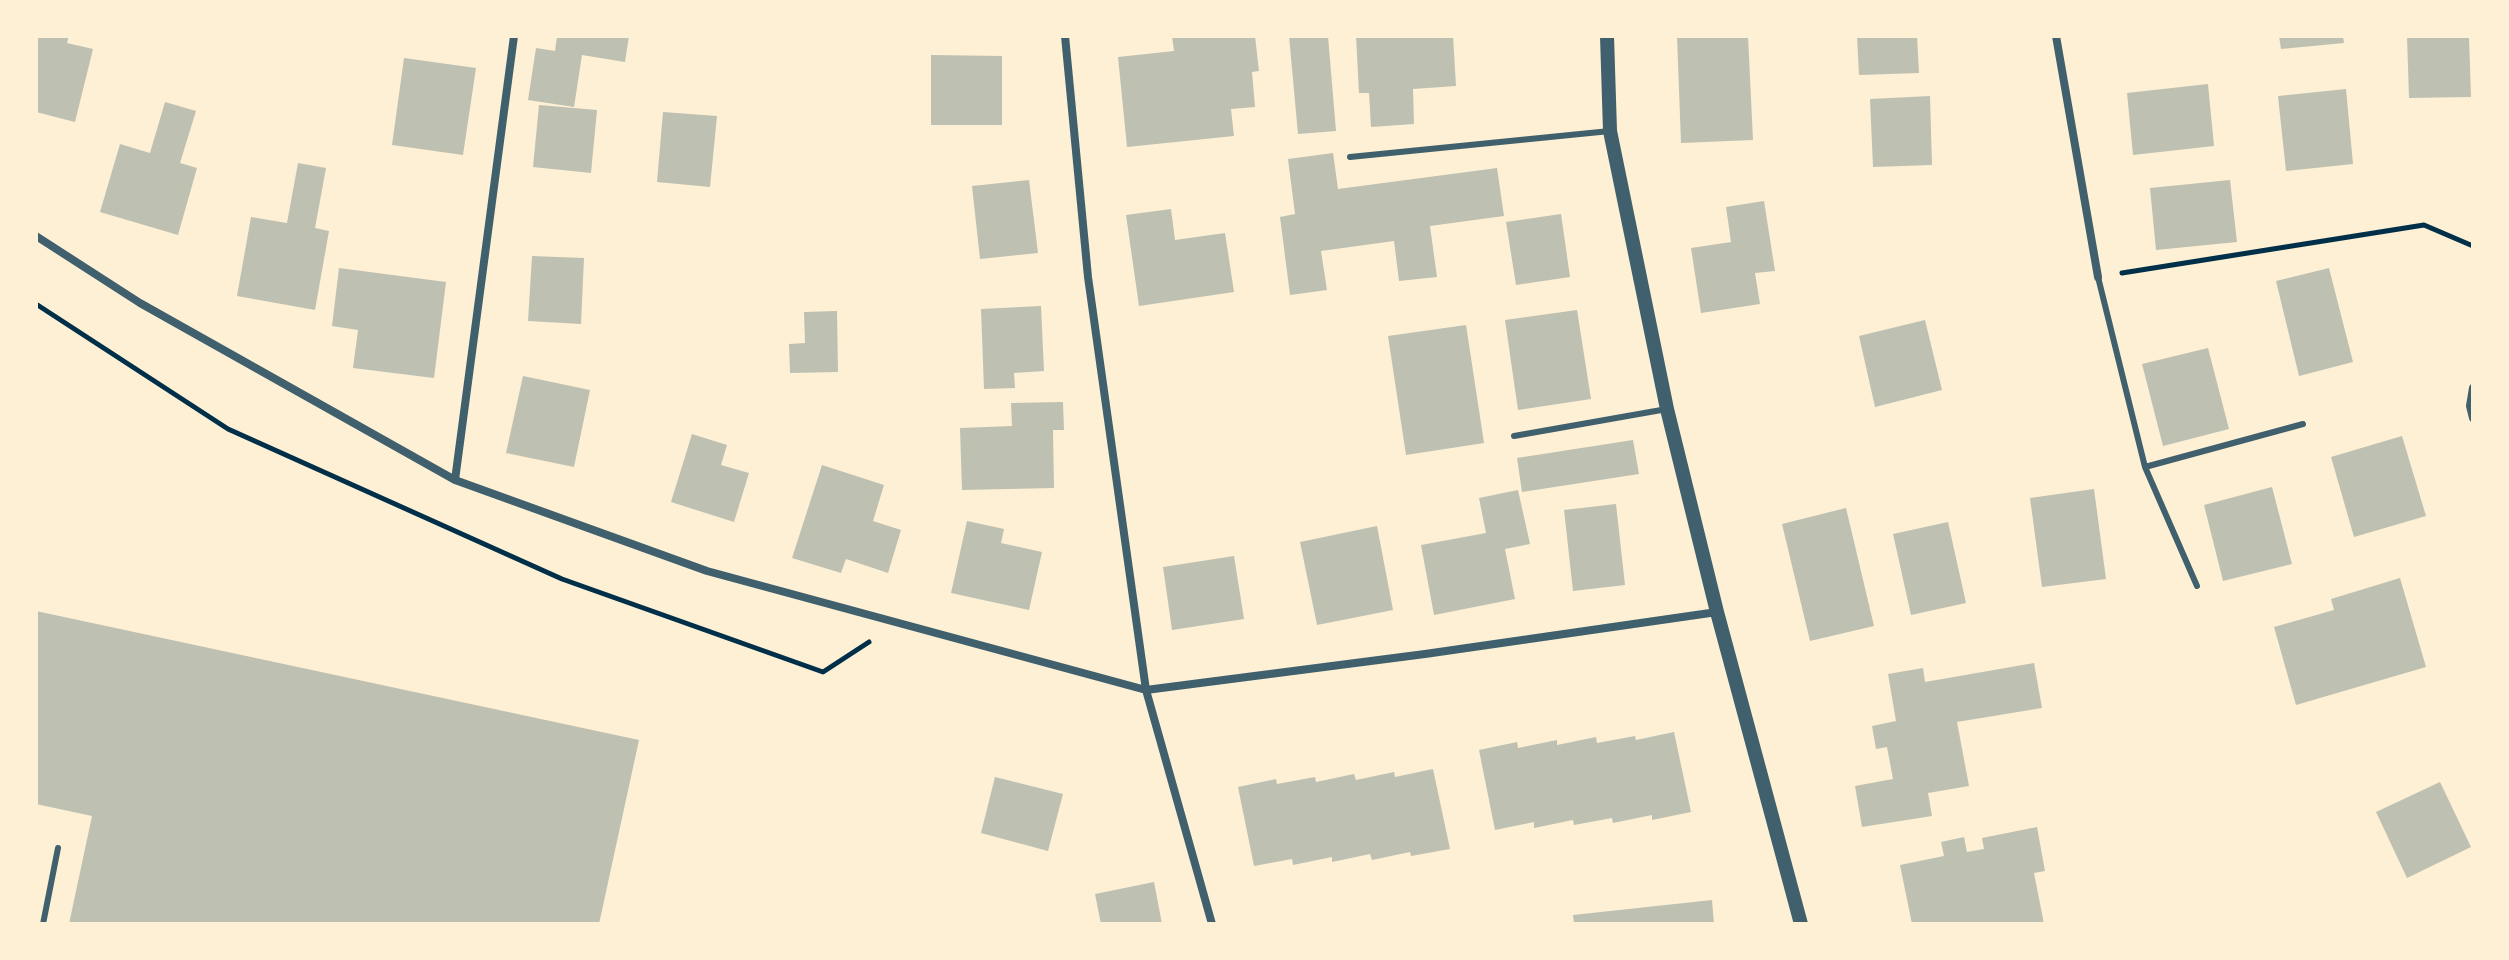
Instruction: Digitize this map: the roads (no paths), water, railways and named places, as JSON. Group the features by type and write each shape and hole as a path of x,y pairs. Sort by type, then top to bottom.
{"street":[{"path":"455,480 514,36"},
{"path":"1065,36 1088,277 1146,690 1212,924"},
{"path":"1607,36 1610,131 1667,409 1717,612 1801,924"},
{"path":"2056,36 2098,277"},
{"path":"36,236 140,303 455,480 707,571 1146,690 1717,612"},
{"path":"2473,388 2470,406 2473,418"}],"lane":[{"path":"1350,157 1610,131"},
{"path":"2098,277 2145,467 2197,586"},
{"path":"1514,436 1667,409"},
{"path":"2145,467 2303,424"},
{"path":"43,924 58,848"}]}
